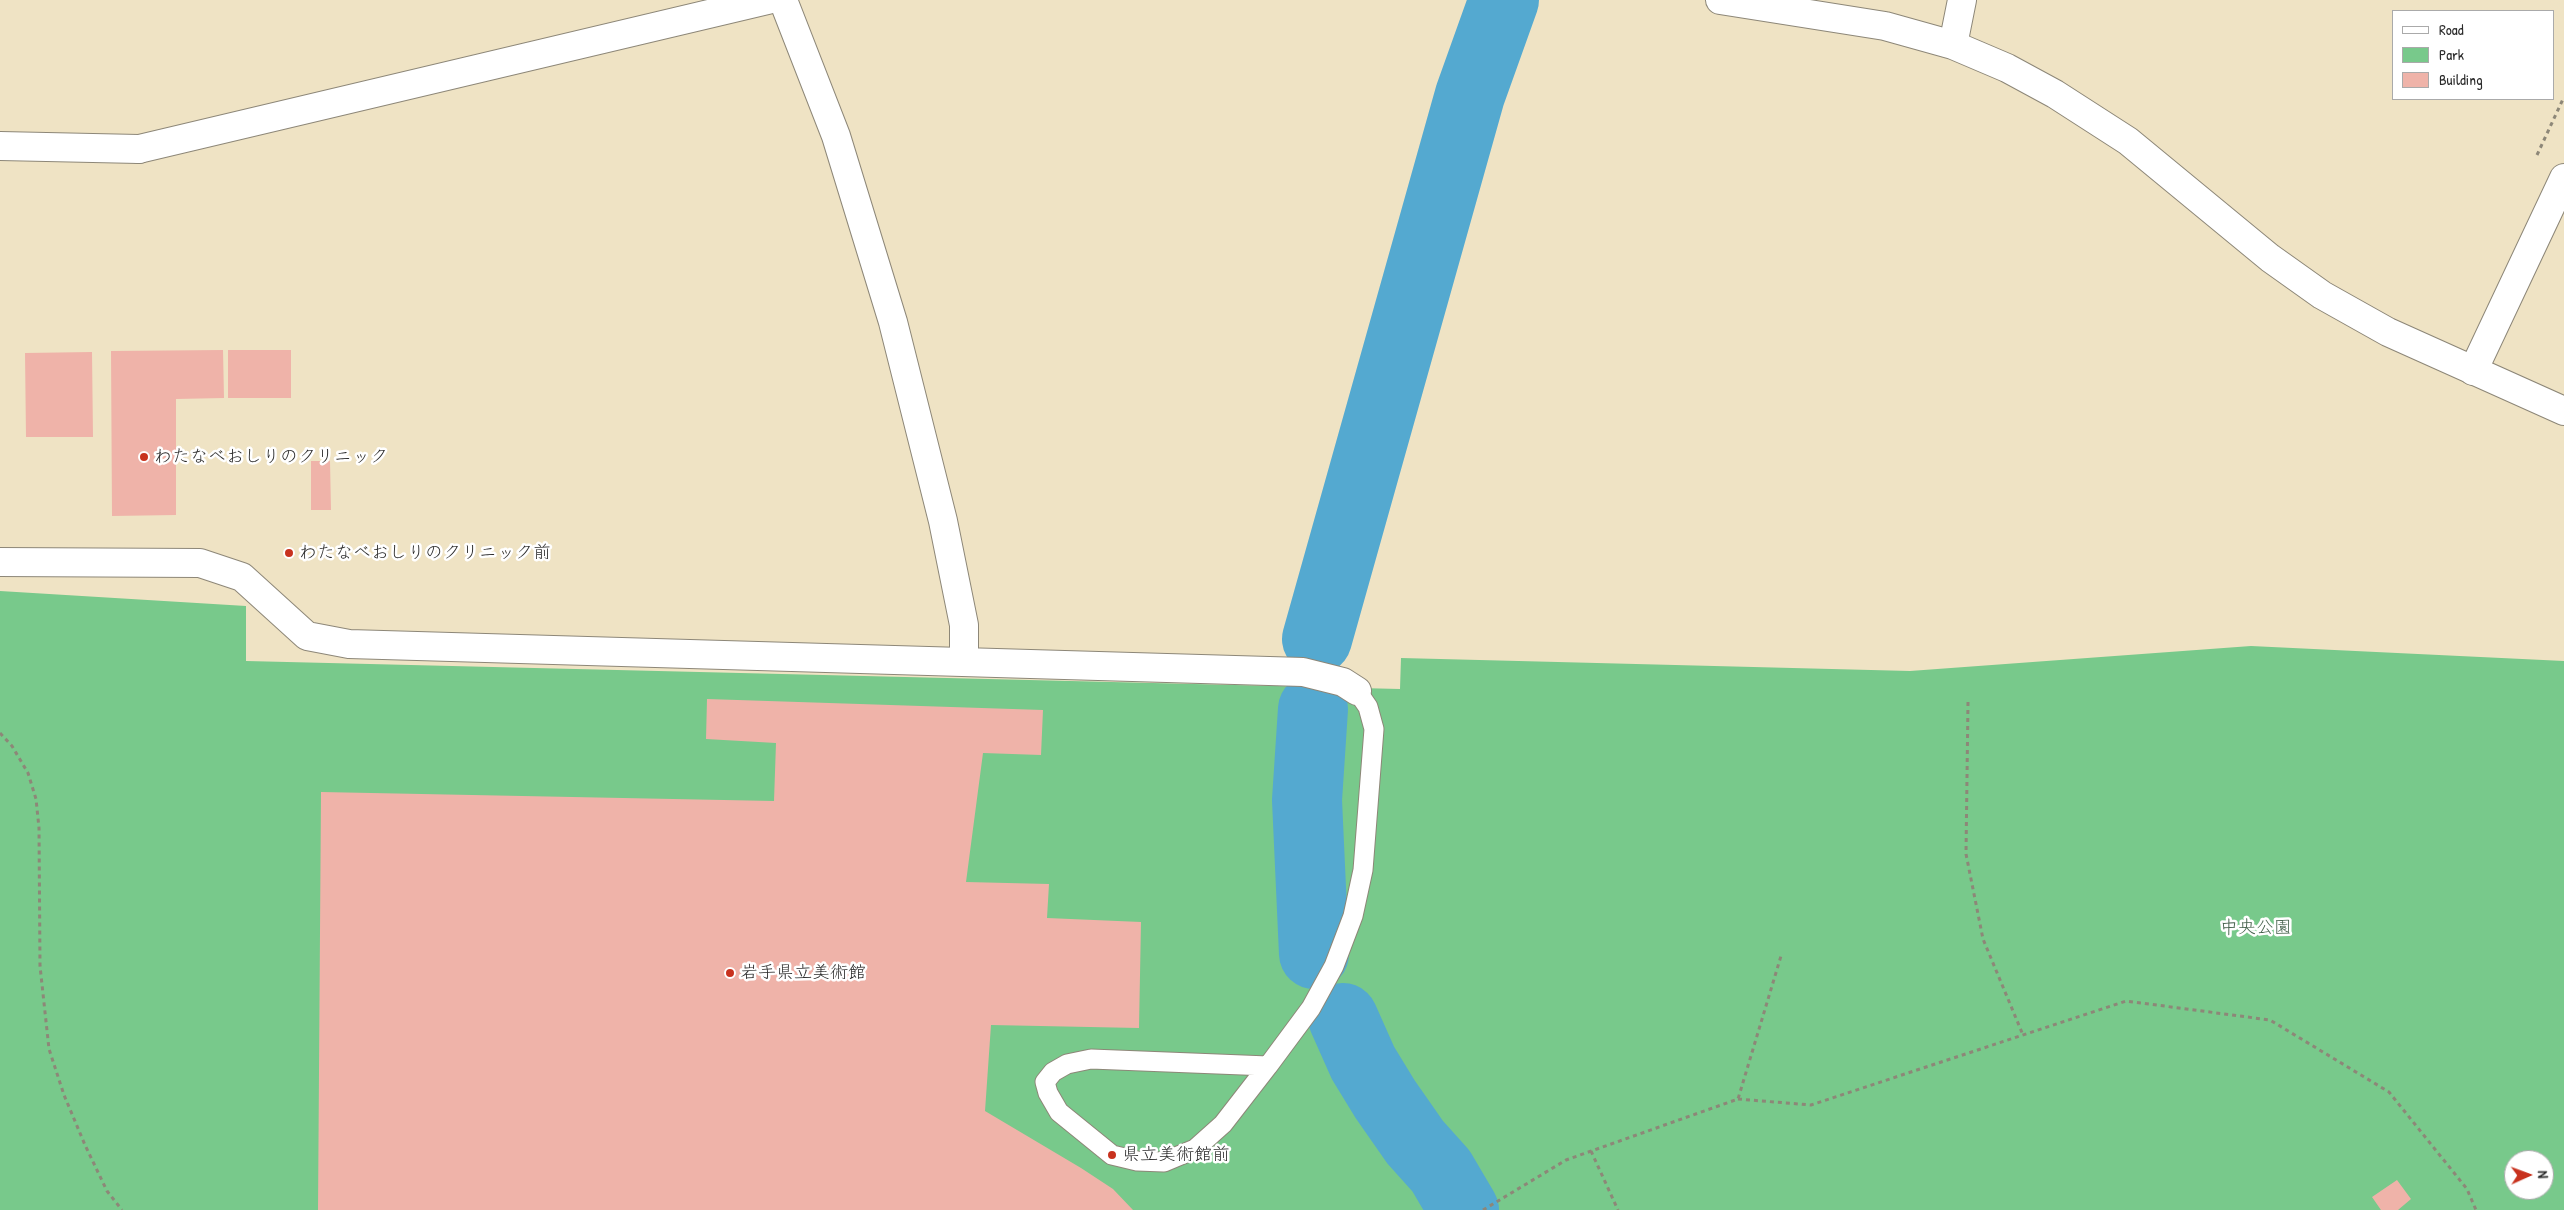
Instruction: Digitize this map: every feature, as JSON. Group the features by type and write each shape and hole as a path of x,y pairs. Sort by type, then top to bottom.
{"street":[{"path":"0,146 139,149 768,0"},
{"path":"783,0 836,136 894,322 943,521 964,625 964,662"},
{"path":"1720,0 1885,26 1954,45 2007,68 2055,94 2128,141 2270,258 2322,295 2388,332 2564,411"},
{"path":"1954,45 1962,0"},
{"path":"2473,371 2564,178"},
{"path":"0,562 200,563 242,577 307,636 349,644 1303,672 1342,682 1357,691"}],"lane":[{"path":"1268,1066 1092,1059 1067,1064 1053,1072 1045,1082 1048,1093 1059,1112 1112,1155 1137,1161 1164,1162 1195,1149 1223,1124 1268,1066 1312,1008 1334,966 1353,916 1363,870 1374,729 1368,707 1357,691"}],"path":[{"path":"1968,702 1966,854 1983,939 2023,1035"},
{"path":"0,733 12,746 28,773 36,799 40,828 40,966 49,1049 64,1095 85,1145 107,1191 122,1210"},
{"path":"1738,1099 1782,956"},
{"path":"1483,1210 1566,1160 1738,1099 1811,1105 2126,1002 2270,1020 2389,1092 2466,1189 2476,1210"},
{"path":"1591,1151 1618,1210"}],"green space":[{"name":"中央公園","path":"0,591 246,606 246,661 1400,689 1401,658 1910,671 2251,646 2564,661 2564,1210 0,1210"}],"building":[{"name":"わたなべおしりのクリニック","path":"223,350 224,398 176,399 176,515 112,516 111,351"},
{"path":"228,350 291,350 291,398 228,398"},
{"path":"92,352 93,437 26,437 25,353"},
{"path":"311,461 330,461 331,510 311,510"},
{"name":"岩手県立美術館","path":"707,699 1043,710 1041,755 983,753 966,882 1049,884 1047,918 1141,922 1139,1028 991,1025 985,1111 1113,1189 1133,1210 318,1210 321,792 774,801 776,743 706,739"},
{"path":"2397,1180 2411,1199 2398,1210 2381,1210 2372,1197"}],"waterway":[{"path":"1317,639 1470,95 1504,0"},
{"path":"1313,709 1307,800 1314,954"},
{"path":"1343,1018 1363,1063 1385,1099 1415,1142 1441,1171 1464,1210"}],"place":[{"name":"わたなべおしりのクリニック","path":"144,457"},
{"name":"わたなべおしりのクリニック前","path":"289,553"},
{"name":"岩手県立美術館","path":"730,973"},
{"name":"県立美術館前","path":"1112,1155"}]}
